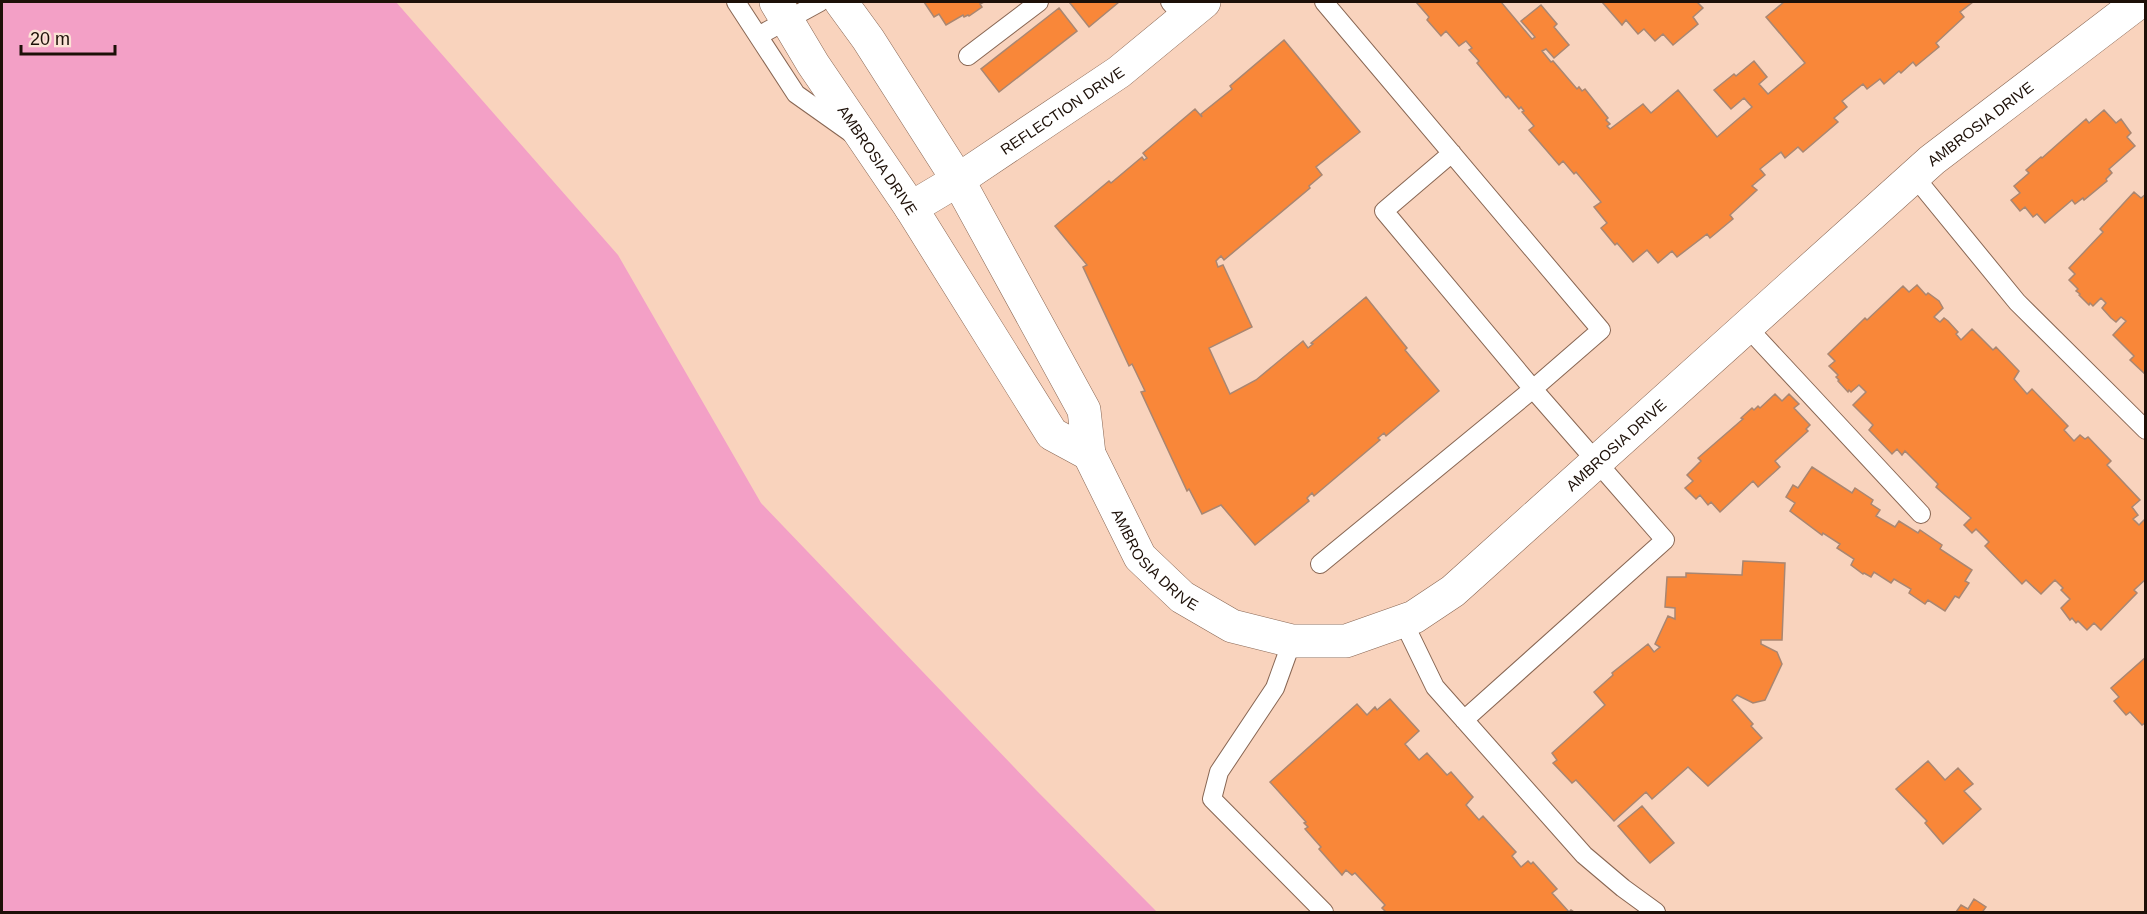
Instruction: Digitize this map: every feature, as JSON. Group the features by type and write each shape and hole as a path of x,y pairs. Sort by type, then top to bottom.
{"street":[{"name":"AMBROSIA DRIVE","path":"841,2 868,39 958,180 1084,410 1089,454 1140,557 1182,597 1232,626 1292,641 1346,641 1414,617 1453,591 1932,160 2139,2"},
{"name":"REFLECTION DRIVE","path":"911,208 958,180 1119,72 1186,7"},
{"name":"AMBROSIA DRIVE","path":"782,10 813,64 911,208 1052,434 1089,454"}],"lane":[{"path":"736,2 796,94 870,146"},
{"path":"758,36 782,10 820,2"},
{"path":"968,56 1039,2"},
{"path":"1320,564 1601,330 1324,2"},
{"path":"1452,153 1384,211 1596,462 1665,540 1464,720"},
{"path":"1914,176 2017,302 2145,430"},
{"path":"1747,327 1921,514"},
{"path":"1403,621 1435,687 1584,855 1656,912"},
{"path":"1292,641 1275,688 1240,737 1219,772 1212,799 1324,912"}],"shaded area":[{"path":"2,2 396,2 618,255 761,503 1036,790 1157,912 2,912"}],"building":[{"path":"924,2 984,2 980,4 982,7 969,16 964,17 963,15 946,25 939,14 934,17"},
{"path":"1071,2 1119,2 1089,27"},
{"path":"1416,2 1501,2 1532,39 1535,37 1521,21 1541,5 1557,24 1554,27 1569,45 1554,58 1546,49 1542,51 1577,89 1579,87 1582,91 1585,89 1608,118 1606,120 1610,124 1607,126 1610,129 1643,104 1651,113 1678,90 1717,137 1752,107 1744,98 1731,109 1714,90 1754,61 1767,77 1759,84 1768,94 1805,63 1766,17 1784,2 1973,2 1960,12 1964,17 1936,43 1939,47 1916,66 1913,62 1884,84 1880,79 1867,89 1863,84 1842,101 1847,107 1834,118 1838,122 1803,152 1798,147 1785,158 1781,152 1760,169 1765,175 1752,186 1757,190 1730,215 1733,219 1710,238 1707,234 1677,257 1672,251 1658,263 1647,250 1633,262 1617,243 1615,245 1601,228 1607,223 1594,207 1601,202 1576,172 1574,174 1563,161 1559,165 1529,130 1534,126 1522,112 1524,111 1521,107 1519,109 1508,96 1506,98 1477,63 1479,61 1469,50 1472,48 1466,41 1459,46 1446,31 1441,36 1427,20 1429,17"},
{"path":"1602,2 1697,2 1703,8 1693,17 1698,24 1673,45 1663,34 1655,41 1644,29 1638,34 1626,20 1622,25"},
{"path":"1059,8 1077,31 999,92 981,69"},
{"path":"1284,40 1360,132 1316,167 1322,175 1309,186 1310,188 1224,260 1221,256 1216,261 1218,267 1223,265 1252,327 1209,348 1230,394 1256,380 1303,341 1308,348 1366,297 1439,391 1386,436 1384,433 1378,438 1380,440 1314,496 1312,493 1307,498 1309,501 1255,545 1221,505 1202,514 1189,489 1187,491 1141,392 1145,391 1132,364 1129,366 1083,267 1087,265 1055,226 1109,181 1111,183 1142,157 1144,160 1147,158 1143,153 1195,109 1202,117 1201,114 1232,89 1230,86"},
{"path":"2104,110 2116,123 2121,119 2131,133 2127,137 2135,146 2109,169 2112,173 2106,179 2107,181 2084,200 2083,198 2075,204 2072,200 2045,223 2037,214 2033,217 2025,207 2020,211 2011,200 2020,193 2014,186 2029,173 2026,170 2086,119 2089,123"},
{"path":"2134,192 2141,198 2146,194 2146,375 2130,360 2134,356 2113,335 2126,321 2121,317 2116,322 2111,318 2102,308 2106,303 2101,298 2093,306 2090,303 2089,305 2069,280 2075,274 2069,268 2103,232 2100,229"},
{"path":"1917,285 1926,295 1928,293 1939,301 1943,308 1934,317 1940,322 1944,318 1948,321 1958,332 1956,334 1961,340 1972,329 1993,350 1996,347 2019,371 2014,379 2027,394 2032,389 2068,426 2064,430 2074,441 2080,435 2085,439 2088,437 2111,461 2107,465 2140,500 2132,507 2138,515 2133,519 2139,525 2146,518 2146,579 2134,590 2137,593 2101,630 2094,623 2087,630 2078,621 2076,623 2072,618 2070,620 2061,608 2070,599 2055,580 2041,594 2026,580 2022,584 1985,546 1989,542 1976,529 1972,533 1964,525 1971,518 1936,487 1938,484 1905,451 1902,455 1897,449 1892,454 1869,430 1873,425 1853,405 1866,392 1859,385 1848,392 1838,381 1836,377 1838,375 1829,366 1835,361 1828,354 1865,318 1867,320 1903,286 1909,292"},
{"path":"1775,394 1782,401 1789,394 1799,404 1794,408 1810,425 1806,429 1808,431 1775,461 1780,467 1758,487 1753,481 1720,512 1711,502 1708,505 1700,495 1696,499 1685,488 1693,481 1687,475 1701,461 1698,458 1743,419 1741,418 1752,408 1754,410 1758,406 1760,408"},
{"path":"1812,467 1852,493 1855,488 1873,500 1871,504 1880,510 1876,516 1895,527 1899,521 1918,533 1920,530 1942,545 1940,549 1972,570 1965,581 1969,583 1959,598 1955,596 1945,611 1928,600 1925,604 1909,593 1911,589 1894,579 1891,583 1874,572 1871,577 1863,574 1851,565 1854,559 1837,548 1840,544 1823,533 1822,535 1790,511 1795,503 1786,497 1793,485 1798,488"},
{"path":"1743,561 1785,563 1782,640 1761,640 1761,644 1777,652 1782,664 1765,700 1753,703 1737,695 1732,700 1762,738 1708,786 1688,767 1652,799 1646,792 1614,821 1576,780 1572,783 1553,763 1557,760 1552,753 1605,705 1594,692 1613,675 1612,673 1648,644 1654,652 1660,647 1655,644 1668,616 1675,619 1675,608 1665,607 1667,577 1686,577 1686,573 1742,575"},
{"path":"2146,657 2146,722 2142,725 2130,712 2126,715 2114,701 2119,697 2111,688"},
{"path":"1390,699 1419,731 1405,744 1419,760 1427,753 1447,775 1451,772 1473,797 1466,805 1479,820 1483,816 1516,852 1512,856 1521,867 1528,861 1531,864 1533,862 1557,889 1552,893 1569,912 1386,912 1382,908 1385,905 1355,873 1352,875 1346,870 1342,875 1319,849 1321,847 1305,829 1308,827 1304,823 1306,822 1270,782 1357,704 1367,715 1375,707 1377,710"},
{"path":"1928,761 1945,780 1958,768 1973,784 1964,791 1981,809 1943,844 1925,823 1927,821 1896,789"},
{"path":"1642,806 1674,843 1650,863 1618,826"},
{"path":"1974,899 1986,907 1983,911 1985,912 1956,912 1961,905 1968,909"}]}
